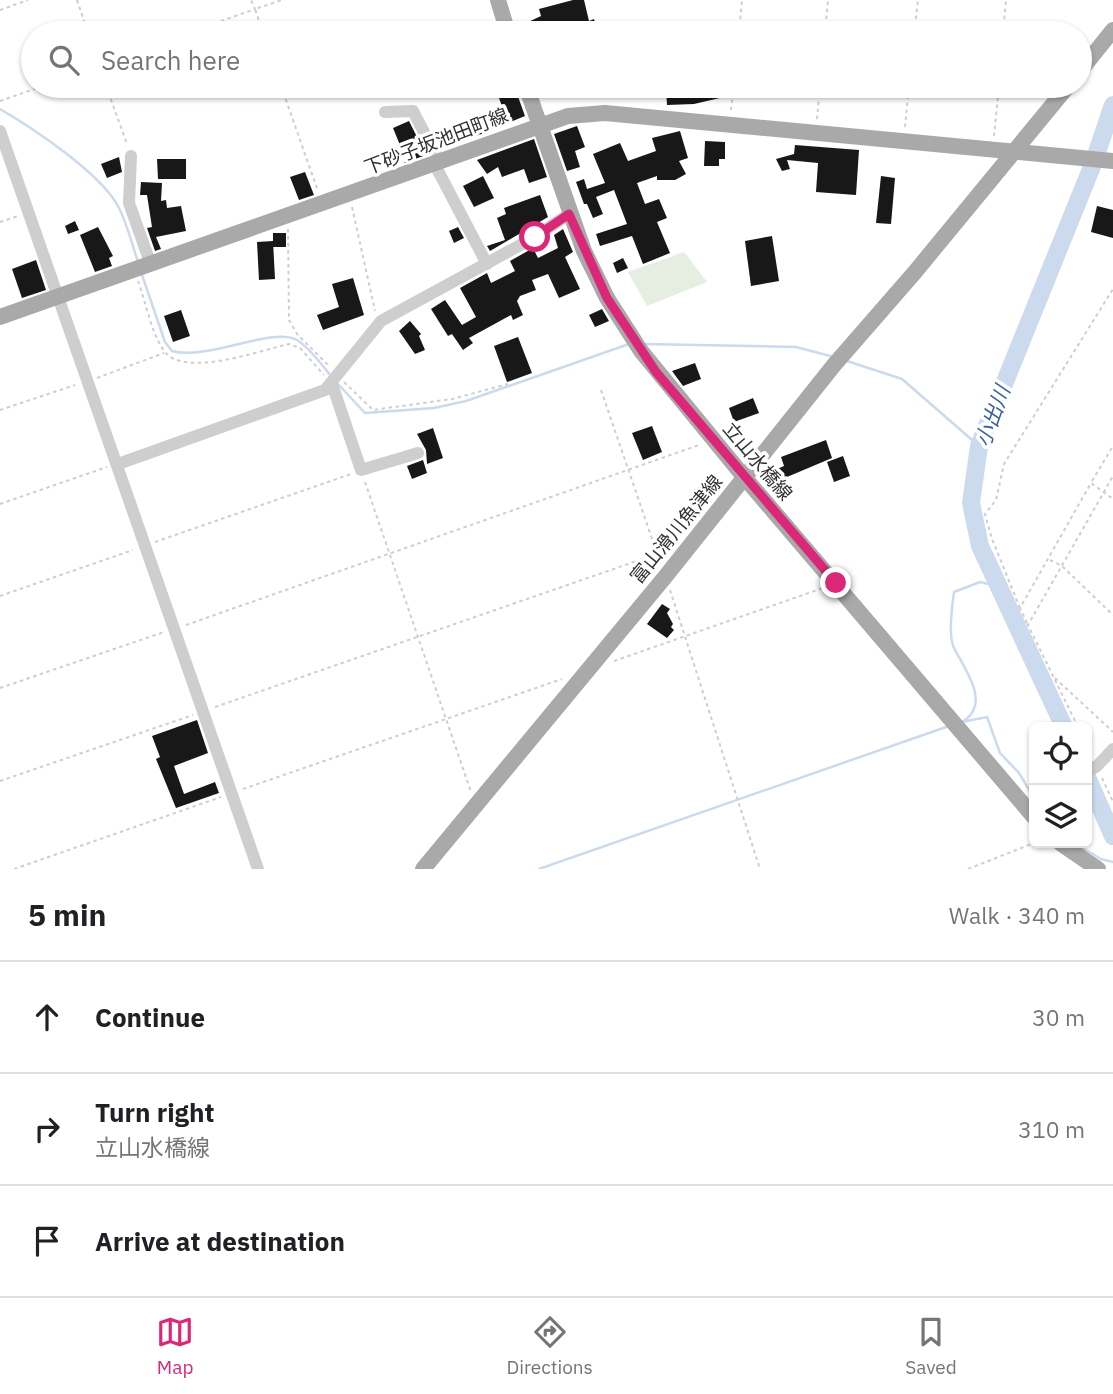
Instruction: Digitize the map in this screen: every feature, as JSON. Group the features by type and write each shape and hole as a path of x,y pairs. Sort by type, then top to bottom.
{"main road":[{"path":"498,0 504,21"},
{"path":"1092,56 1113,30"},
{"name":"立山水橋線","path":"530,98 569,214 607,298 641,351 745,478 1028,801"},
{"name":"富山滑川魚津線","path":"424,869 665,577 834,365 1058,98"},
{"name":"下砂子坂池田町線","path":"0,317 349,196 539,124 568,116 604,113 1109,160"},
{"path":"1067,848 1098,869"}],"street":[{"path":"385,112 412,111 487,264"},
{"path":"0,131 258,869"},
{"path":"131,156 130,203 143,267"},
{"path":"118,464 325,390 381,321 487,264 569,214"},
{"path":"332,384 361,470 418,453"},
{"path":"1092,769 1113,749"}],"path":[{"path":"0,10 28,0"},
{"path":"76,0 84,21"},
{"path":"251,0 259,21"},
{"path":"222,21 282,0"},
{"path":"740,21 742,0"},
{"path":"826,21 828,0"},
{"path":"915,21 918,0"},
{"path":"1004,21 1006,0"},
{"path":"0,101 21,94"},
{"path":"110,98 131,156"},
{"path":"285,98 323,205"},
{"path":"730,125 733,98"},
{"path":"816,134 819,98"},
{"path":"904,142 908,98"},
{"path":"993,151 998,98"},
{"path":"349,196 375,314 381,321"},
{"path":"0,222 29,212"},
{"path":"143,267 163,349 175,359 195,365 289,344 300,348 332,384"},
{"path":"1076,722 1020,608 992,539 985,514 996,500 1004,464 1113,289"},
{"path":"601,390 686,636 760,869"},
{"path":"0,688 713,439"},
{"path":"1020,608 1113,446"},
{"path":"0,504 118,464"},
{"path":"0,596 361,470 476,806"},
{"path":"1028,625 1113,476"},
{"path":"1091,483 1113,499"},
{"path":"0,781 657,554"},
{"path":"1049,559 1062,566 1113,615"},
{"path":"612,662 836,583"},
{"path":"1053,677 1113,732"},
{"path":"14,869 565,678"},
{"path":"1092,769 1113,802"},
{"path":"968,869 1029,845"}],"shaded area":[{"path":"684,252 707,282 647,306 628,272"}],"building":[{"path":"573,0 584,0 589,21 530,21 541,16 539,9"},
{"path":"499,98 519,98 525,116 452,146 448,136 505,115"},
{"path":"667,98 720,98 694,104 667,105"},
{"path":"409,121 426,155 404,163 406,160 393,128"},
{"path":"577,126 585,147 575,151 580,167 567,171 554,134"},
{"path":"680,131 688,158 679,161 686,174 675,180 657,180 657,176 637,183 645,204 659,199 667,218 657,222 670,253 643,264 632,236 600,246 596,234 627,224 614,190 596,197 603,214 593,218 587,204 584,204 576,182 584,179 587,189 605,183 593,154 620,143 628,161 656,151 652,138"},
{"path":"534,139 547,177 529,183 524,169 502,177 498,167 487,174 477,160"},
{"path":"705,141 725,142 725,159 719,159 719,166 704,166"},
{"path":"795,145 859,150 856,195 816,192 818,163 787,160 790,169 782,171 776,159 794,154"},
{"path":"119,157 122,172 107,178 101,164"},
{"path":"157,159 186,159 186,179 158,179"},
{"path":"305,172 314,195 299,200 290,177"},
{"path":"483,176 494,198 474,207 463,186"},
{"path":"881,176 895,178 891,224 876,223"},
{"path":"141,182 162,183 161,201 166,200 167,208 181,206 186,231 156,237 161,249 155,251 147,228 152,227 147,195 140,195"},
{"path":"540,195 548,217 490,251 487,246 505,240 497,218 506,214 504,208"},
{"path":"1097,206 1113,210 1113,238 1091,232"},
{"path":"75,221 79,230 68,234 65,226"},
{"path":"98,227 113,256 109,258 112,266 95,272 80,235"},
{"path":"458,227 464,238 454,243 449,231"},
{"path":"563,229 573,252 565,257 580,289 559,298 548,274 532,280 536,290 520,296 517,301 523,315 513,320 511,315 469,338 473,343 463,350 452,334 448,336 431,309 445,300 462,325 476,317 460,288 487,273 491,283 515,271 510,261 533,248 538,258 558,248 554,235"},
{"path":"273,233 286,233 286,247 273,247"},
{"path":"772,236 779,281 751,286 745,241"},
{"path":"273,241 275,279 259,280 257,242"},
{"path":"623,258 628,268 617,273 613,263"},
{"path":"36,260 46,290 22,298 12,269"},
{"path":"353,278 364,315 323,330 317,315 339,307 332,284"},
{"path":"602,309 609,321 595,327 589,315"},
{"path":"181,310 190,336 173,342 164,316"},
{"path":"410,321 421,334 419,336 425,350 415,354 399,331"},
{"path":"518,337 532,373 507,382 494,346"},
{"path":"695,363 701,379 683,386 672,371"},
{"path":"753,398 759,413 734,422 729,408"},
{"path":"652,426 662,452 643,460 632,433"},
{"path":"433,428 443,458 427,464 426,450 417,434"},
{"path":"826,440 832,458 768,485 763,475 784,466 781,457"},
{"path":"843,456 850,476 834,482 827,462"},
{"path":"423,460 427,473 412,479 407,466"},
{"path":"662,604 670,609 667,613 674,630 667,638 647,624"},
{"path":"197,720 208,753 174,766 184,794 215,782 219,793 176,808 156,759 160,757 152,736"}],"waterway":[{"name":"小出川","path":"1062,722 980,546 971,503 979,446 1093,164 1113,105"},
{"path":"0,109 65,152 109,193 124,219 138,262"},
{"path":"141,272 165,342 172,351 203,352 272,337 286,337 297,340 306,347 331,376"},
{"path":"338,384 365,413 434,408 466,401 629,344"},
{"path":"643,344 796,347 834,357"},
{"path":"847,361 902,379 979,446"},
{"path":"962,722 971,715 976,696 952,643 954,592 980,582 998,586"},
{"path":"962,722 987,717 1000,753 1019,773 1029,790"},
{"path":"539,869 949,726"},
{"name":"小出川","path":"1091,785 1113,836"},
{"path":"1082,848 1101,859 1113,862"}],"route":[{"path":"535,237 569,214 607,298 656,372 836,583"}]}
